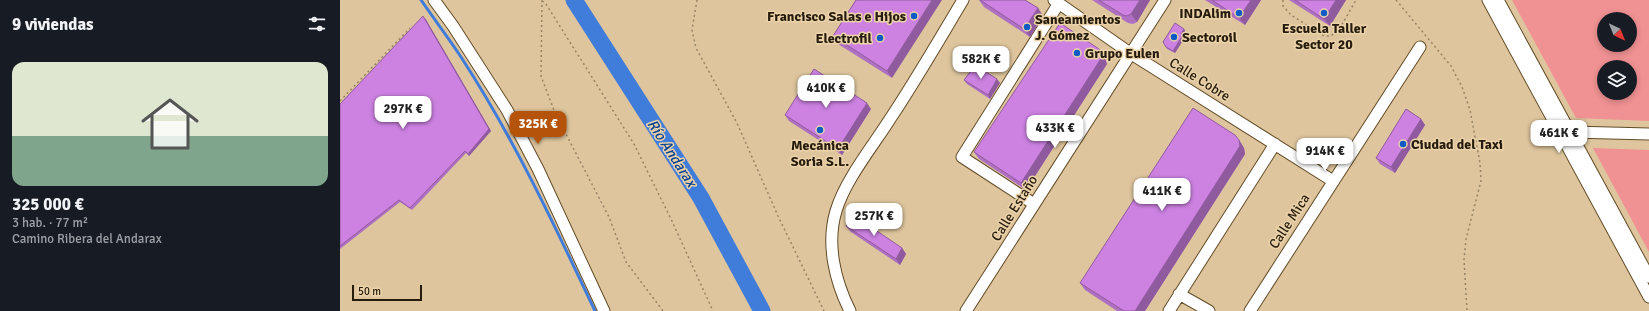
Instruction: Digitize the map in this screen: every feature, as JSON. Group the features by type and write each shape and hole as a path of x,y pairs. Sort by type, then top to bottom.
{"street":[{"path":"434,0 453,26 507,110 538,169 604,311"},
{"path":"850,311 840,292 834,264 832,237 836,212 844,190 894,113 963,0"},
{"name":"Calle Estaño","path":"966,311 1165,0"},
{"path":"1488,0 1649,297"},
{"path":"1498,0 1649,277"},
{"path":"1034,204 962,157 1056,2"},
{"name":"Calle Cobre","path":"1056,2 1130,53 1333,181"},
{"name":"Calle Mica","path":"1250,311 1420,47"},
{"path":"1570,132 1649,134"},
{"path":"1169,311 1275,144"},
{"path":"1179,294 1209,311"}],"path":[{"path":"542,0 541,76 554,113 609,217 626,262 663,311"},
{"path":"542,0 546,4 634,144 672,218 712,311"},
{"path":"697,0 692,30 696,48 737,123 778,216 824,311"},
{"path":"1283,0 1283,6 1291,15 1324,36 1330,36 1340,28 1356,0"},
{"path":"1396,0 1451,66 1462,87 1470,110 1480,163 1481,181 1466,239 1464,260 1467,311"},
{"path":"340,101 410,28"}],"shaded area":[{"path":"1512,0 1649,0 1649,121 1576,118"},
{"path":"1593,148 1649,150 1649,252"}],"building":[{"name":"Electrofil","path":"856,0 932,0 887,71 833,36"},
{"name":"Saneamientos J. Gómez","path":"980,0 1025,0 1038,8 1024,29"},
{"path":"1099,0 1140,0 1131,14 1127,16"},
{"path":"1212,0 1251,0 1239,18"},
{"path":"1295,0 1336,0 1324,19"},
{"path":"423,16 489,129 468,154 465,151 410,208 399,200 340,246 340,104"},
{"path":"1060,23 1099,49 1102,57 1021,183 974,152"},
{"path":"1175,23 1184,29 1181,34 1183,35 1173,51 1166,47 1163,42"},
{"path":"975,65 997,79 988,95 964,80"},
{"path":"814,69 867,103 838,149 785,115"},
{"path":"1193,108 1235,135 1239,140 1240,146 1135,311 1124,311 1080,283"},
{"path":"1406,109 1421,119 1391,167 1376,158"},
{"path":"852,214 902,248 896,259 846,226"}],"waterway":[{"path":"421,0 461,57 498,118 532,181 595,311"},
{"name":"Río Andarax","path":"574,0 701,198 762,311"}],"place":[{"name":"INDAlim","path":"1239,13"},
{"name":"Escuela Taller Sector 20","path":"1324,13"},
{"name":"Francisco Salas e Hijos","path":"914,16"},
{"name":"Saneamientos J. Gómez","path":"1027,27"},
{"name":"Sectoroil","path":"1174,37"},
{"name":"Electrofil","path":"880,38"},
{"name":"Grupo Eulen","path":"1077,53"},
{"name":"Mecánica Soria S.L.","path":"820,130"},
{"name":"Ciudad del Taxi","path":"1403,144"}]}
